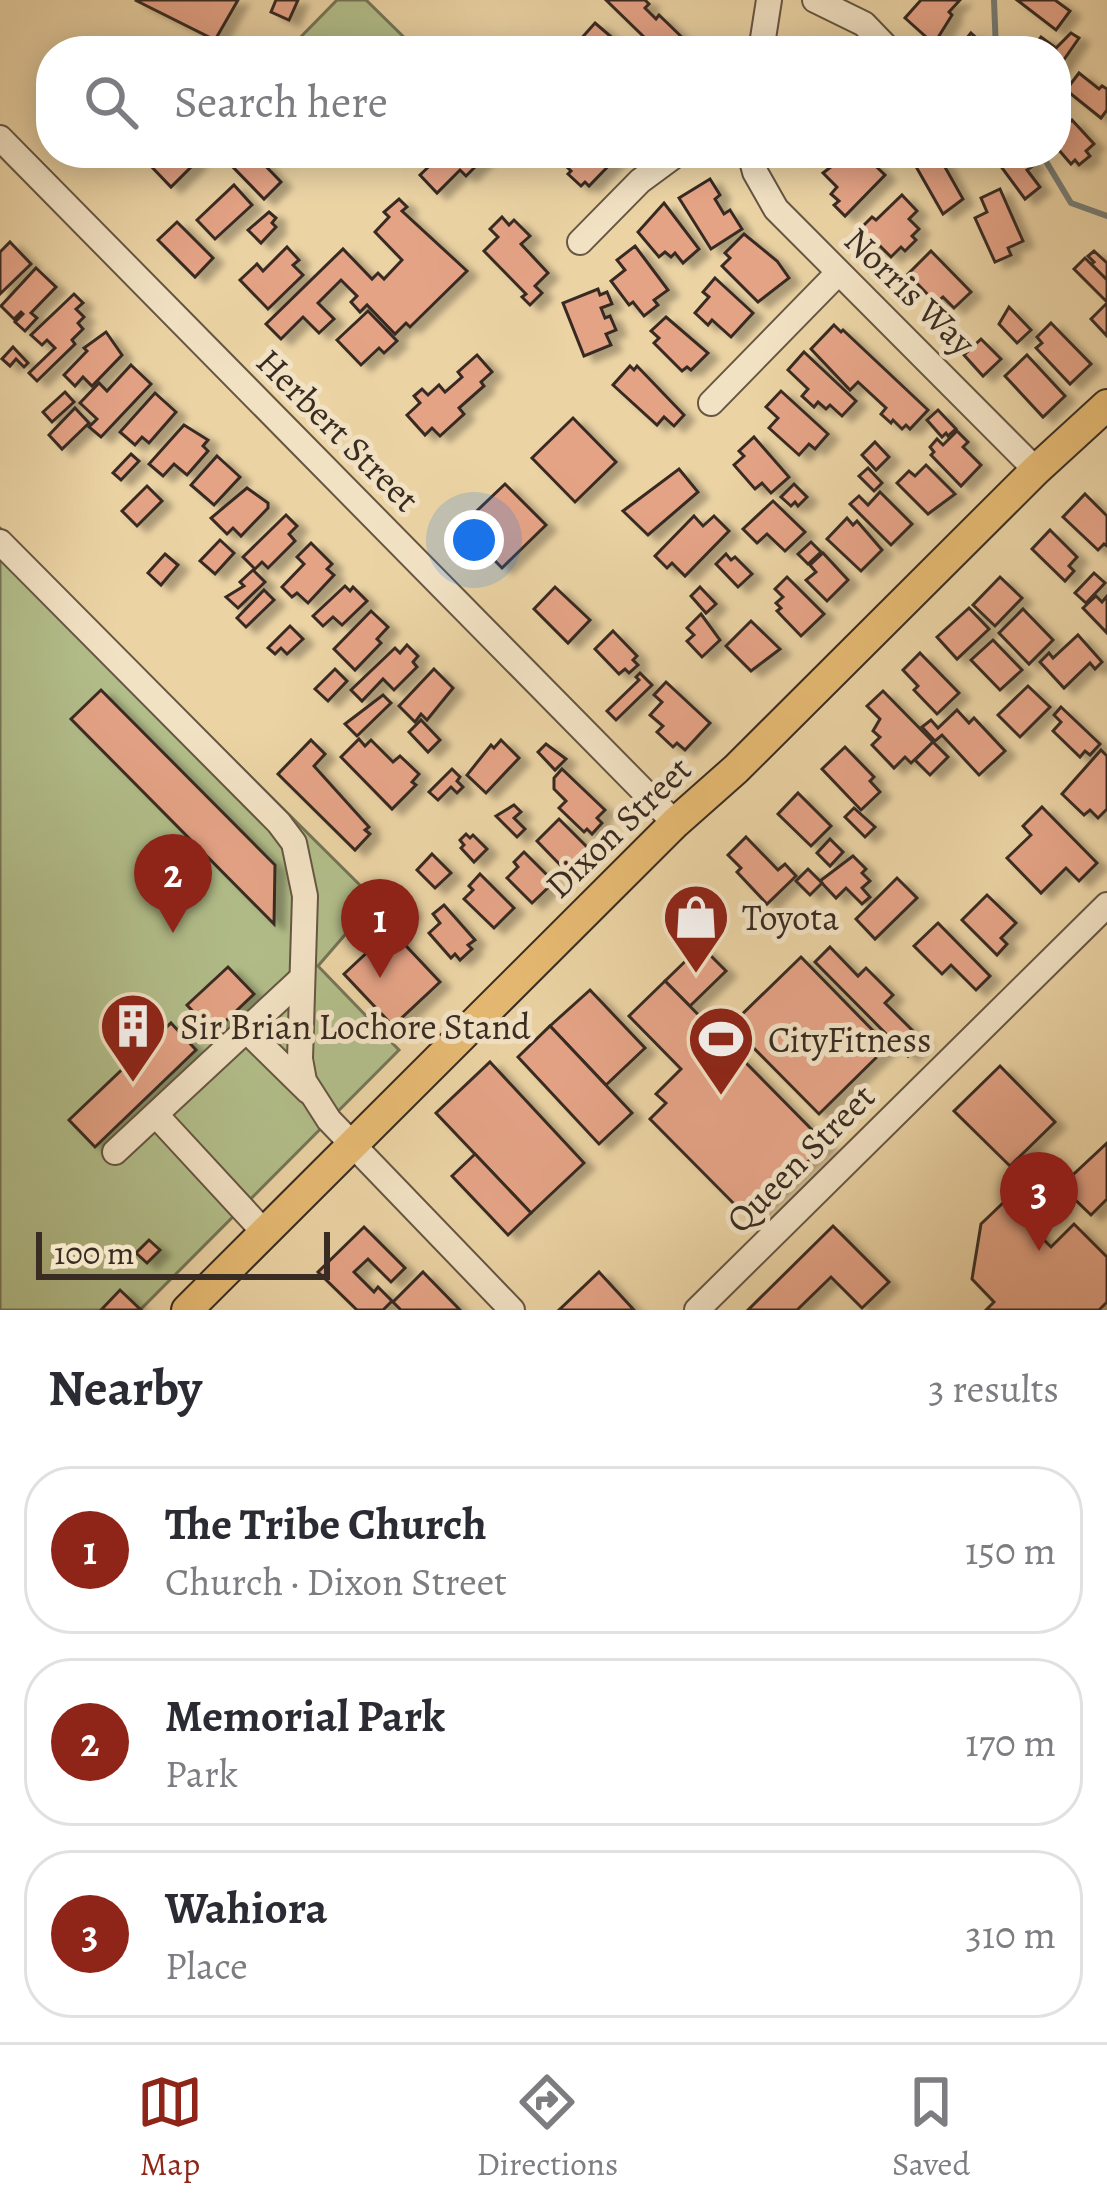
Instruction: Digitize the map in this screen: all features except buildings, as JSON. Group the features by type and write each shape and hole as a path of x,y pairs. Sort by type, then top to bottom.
{"main road":[{"name":"Dixon Street","path":"187,1310 675,823 736,769 1107,405"}],"street":[{"path":"763,36 769,0"},
{"path":"815,0 864,24 876,36"},
{"name":"Herbert Street","path":"0,138 675,823"},
{"path":"580,242 658,168"},
{"name":"Norris Way","path":"753,168 776,208 1036,470"},
{"path":"711,404 838,273"},
{"path":"0,542 294,843 305,896 300,1059 310,1092"},
{"name":"Queen Street","path":"697,1310 1107,905"},
{"path":"115,1152 302,978"},
{"path":"245,1029 310,1092 329,1120 512,1310"},
{"path":"156,1115 265,1234"}],"green space":[{"path":"337,0 366,0 403,36 302,36"},
{"path":"0,528 375,900 318,966 399,1050 140,1310 0,1310"}],"waterway":[{"path":"994,0 995,36"},
{"path":"1050,168 1071,203 1107,216"}],"place":[{"name":"Memorial Park","path":"173,933"},
{"name":"Toyota","path":"696,976"},
{"name":"The Tribe Church","path":"380,978"},
{"name":"Sir Brian Lochore Stand","path":"133,1085"},
{"name":"CityFitness","path":"721,1098"},
{"name":"Wahiora","path":"1039,1251"}]}
